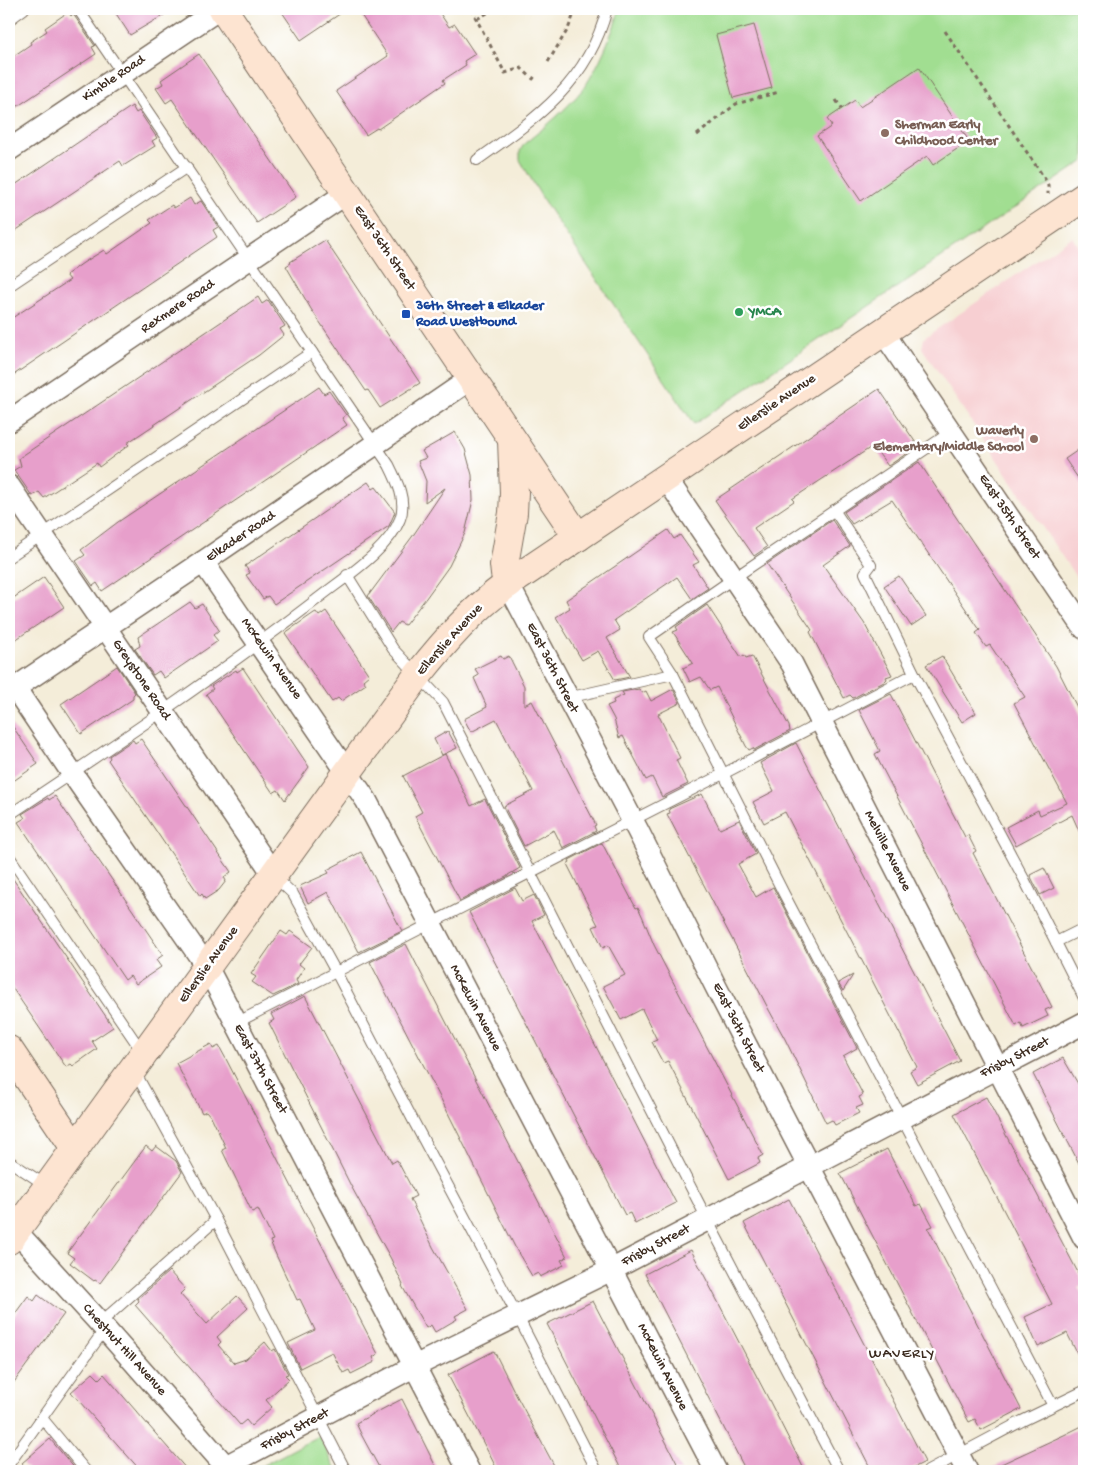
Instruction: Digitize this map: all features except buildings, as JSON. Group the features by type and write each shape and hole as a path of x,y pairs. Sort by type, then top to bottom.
{"street":[{"name":"Kimble Road","path":"9,150 219,9"},
{"name":"East 36th Street","path":"223,9 578,537"},
{"name":"Rexmere Road","path":"9,421 347,193"},
{"name":"Ellerslie Avenue","path":"12,1235 418,675 462,622 508,584 883,332 1081,205"},
{"name":"East 35th Street","path":"883,332 1084,628"},
{"name":"Elkader Road","path":"12,690 376,445 472,378"},
{"path":"508,584 504,565 513,513 512,438"},
{"name":"Melville Avenue","path":"666,478 792,664 1084,1238"},
{"name":"Greystone Road","path":"9,486 274,875"},
{"name":"McKewin Avenue","path":"203,562 366,800 716,1471"},
{"name":"East 36th Street","path":"508,584 963,1463"},
{"name":"East 37th Street","path":"12,690 207,967 469,1471"},
{"name":"Frisby Street","path":"228,1469 415,1366 611,1270 1084,1022"},
{"path":"9,1050 75,1148"},
{"name":"Chestnut Hill Avenue","path":"12,1235 103,1326 228,1469"}],"lane":[{"path":"9,20 24,9"},
{"path":"9,815 162,712 260,643 347,575 381,547 393,532 400,518 402,502 398,484 376,445 78,9"},
{"path":"477,160 527,125 557,98 584,64 594,46 607,9"},
{"path":"9,286 187,168"},
{"path":"9,557 312,352"},
{"path":"951,432 649,637 673,674 901,1118 1053,1406"},
{"path":"834,510 871,564 865,572 914,674 1024,879 1084,998"},
{"path":"347,575 393,649 443,702 707,1219 839,1471"},
{"path":"567,698 673,674"},
{"path":"236,1023 531,873 914,674"},
{"path":"9,856 139,1061 216,1220 346,1471"},
{"path":"274,875 293,894 336,972 597,1471"},
{"path":"1056,942 1084,928"},
{"path":"9,1161 48,1186"},
{"path":"12,1471 9,1466 103,1326 216,1220"},
{"path":"928,1471 963,1463 1022,1421 1084,1391"},
{"path":"42,1418 86,1471"}],"path":[{"path":"470,9 505,73 521,68 533,79 535,76"},
{"path":"477,19 494,9"},
{"path":"548,62 568,29 576,9"},
{"path":"945,31 1045,179 1048,185 1048,195"},
{"path":"697,135 736,104 779,92"},
{"path":"836,100 842,109"}],"shaded area":[{"name":"Waverly Elementary/Middle School","path":"1072,237 1084,256 1084,589 922,348 924,338"}],"green space":[{"name":"YMCA","path":"620,9 1084,9 1084,161 694,424 544,201 520,160 520,151 524,144 547,125 583,89 595,70"},
{"path":"319,1436 337,1471 252,1471"}],"place":[{"name":"Sherman Early Childhood Center","path":"885,133"},
{"name":"YMCA","path":"739,312"},
{"name":"36th Street & Elkader Road Westbound","path":"406,314"},
{"name":"Waverly Elementary/Middle School","path":"1034,439"}],"district":[{"name":"WAVERLY","path":"902,1354"}]}
